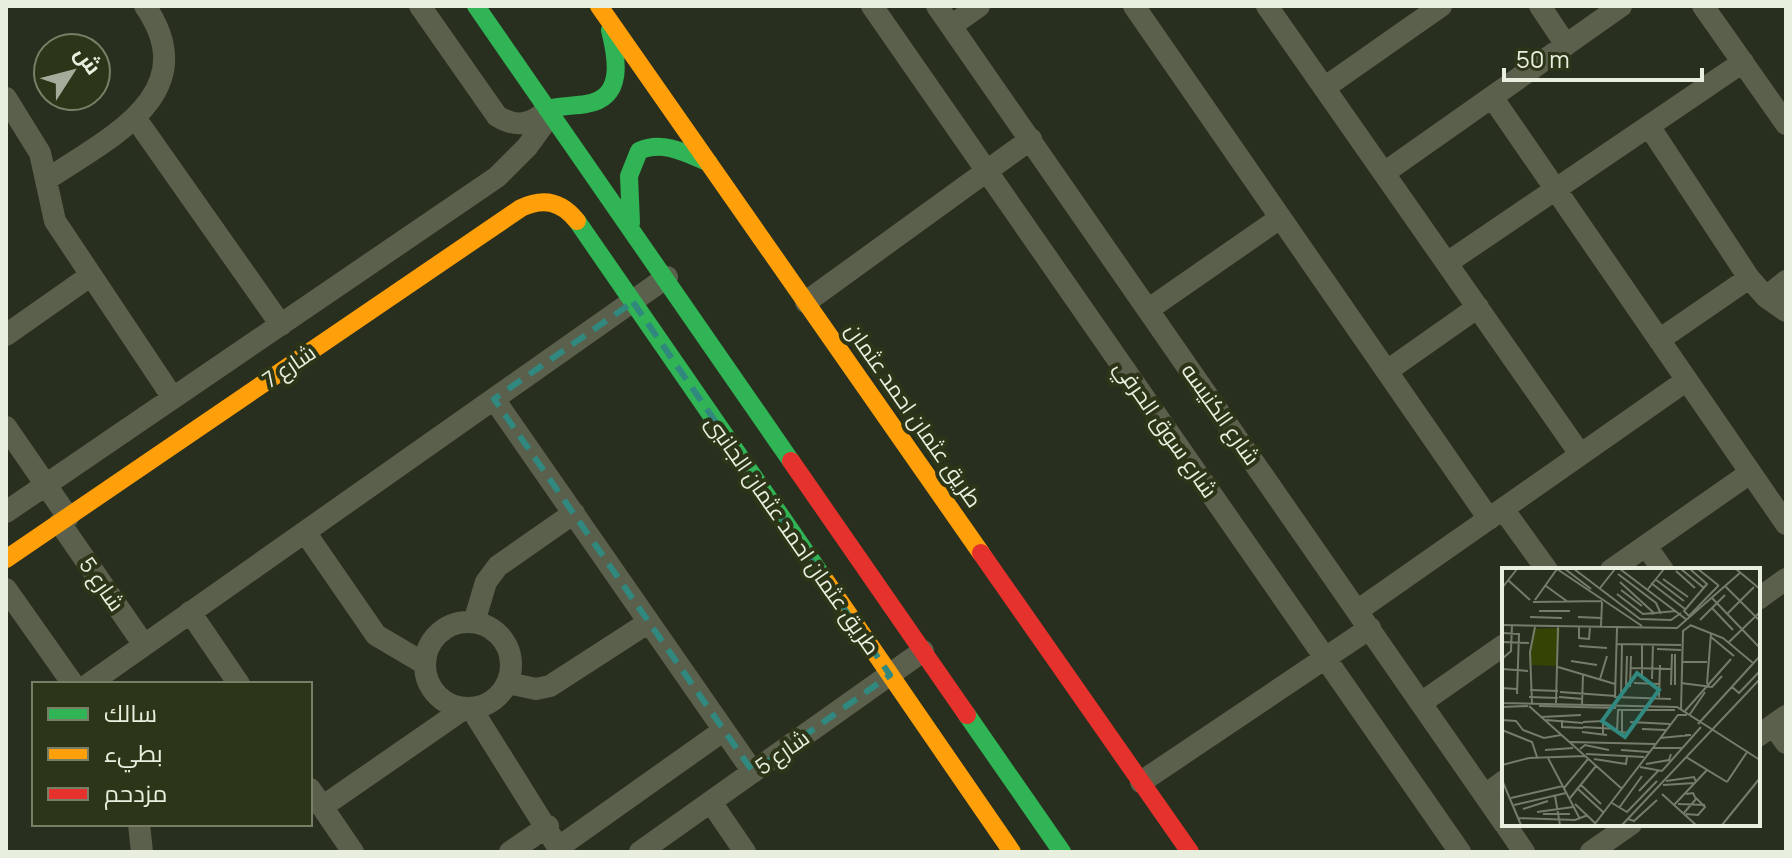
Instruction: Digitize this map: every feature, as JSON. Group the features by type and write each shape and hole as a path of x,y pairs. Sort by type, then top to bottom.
{"main road":[{"path":"476,6 667,277 1062,852"},
{"path":"549,112 593,103 609,91 618,73 603,12"},
{"name":"طريق عثمان احمد عثمان","path":"603,12 1190,852"},
{"path":"631,226 626,176 628,167 640,151 667,145 709,163"},
{"name":"شارع 7","path":"6,559 530,202 560,204 575,218"},
{"name":"طريق عثمان احمد عثمان الجانبى","path":"575,218 1012,852"}],"street":[{"path":"46,180 136,119 160,84 164,63 162,41 145,6"},
{"path":"420,6 497,116 506,122 525,124 549,112"},
{"name":"شارع سوق الحرفي","path":"872,6 1460,852"},
{"name":"شارع الكنيسه","path":"937,6 1502,821"},
{"path":"951,26 979,6"},
{"path":"1134,6 1387,371 1496,514 1545,568"},
{"path":"1267,6 1580,454"},
{"path":"1540,6 1566,45"},
{"path":"1384,173 1621,6"},
{"path":"1703,6 1786,124"},
{"path":"1324,88 1432,8"},
{"path":"1447,263 1743,62"},
{"path":"1492,97 1786,524"},
{"path":"6,98 34,140 55,221 173,398"},
{"name":"شارع 7","path":"6,512 497,177 520,155 549,112"},
{"path":"136,119 281,325"},
{"path":"1649,126 1749,278 1766,297 1786,311"},
{"path":"806,302 1031,139"},
{"path":"1149,309 1280,218"},
{"path":"6,335 90,276"},
{"path":"92,682 667,277"},
{"path":"1659,340 1749,278"},
{"path":"1766,297 1786,281"},
{"path":"1387,371 1478,307"},
{"path":"1141,782 1325,658 1364,619 1496,514 1687,380"},
{"path":"494,399 753,772"},
{"name":"شارع 5","path":"6,427 46,485 64,520 144,645"},
{"path":"113,439 135,471"},
{"path":"1614,568 1750,473"},
{"path":"474,622 486,582 498,566 574,513"},
{"path":"305,532 376,635 425,664"},
{"path":"1646,546 1662,568"},
{"path":"1760,598 1786,579"},
{"path":"6,589 72,682"},
{"path":"190,612 238,682"},
{"path":"353,852 316,798 468,708 489,703 508,683 511,661 508,649 495,631 474,622 450,626 432,641 425,664 432,689 441,699 468,708 548,826 560,849 724,730"},
{"path":"508,683 536,689 550,686 649,622"},
{"path":"1421,703 1502,646"},
{"name":"شارع 5","path":"640,852 923,651"},
{"path":"1485,795 1502,782"},
{"path":"711,802 745,852"},
{"path":"129,852 143,852 139,826"},
{"path":"510,852 548,826"},
{"name":"شارع الكنيسه","path":"1505,826 1524,852"},
{"path":"1591,852 1628,826"}],"highlighted area":[{"path":"633,302 890,675 753,772 494,399"}],"traffic: fast":[{"path":"476,6 791,461"},
{"path":"547,109 586,104 607,94 613,85 616,64 610,30"},
{"path":"631,223 629,176 639,151 666,147 709,163"},
{"path":"577,221 823,577"},
{"path":"967,715 1062,852"}],"traffic: slow":[{"path":"599,6 981,553"},
{"path":"6,559 521,208 552,203 565,209 577,221"},
{"path":"823,577 1012,852"}],"traffic: jam":[{"path":"791,461 967,715"},
{"path":"981,553 1190,852"}]}
